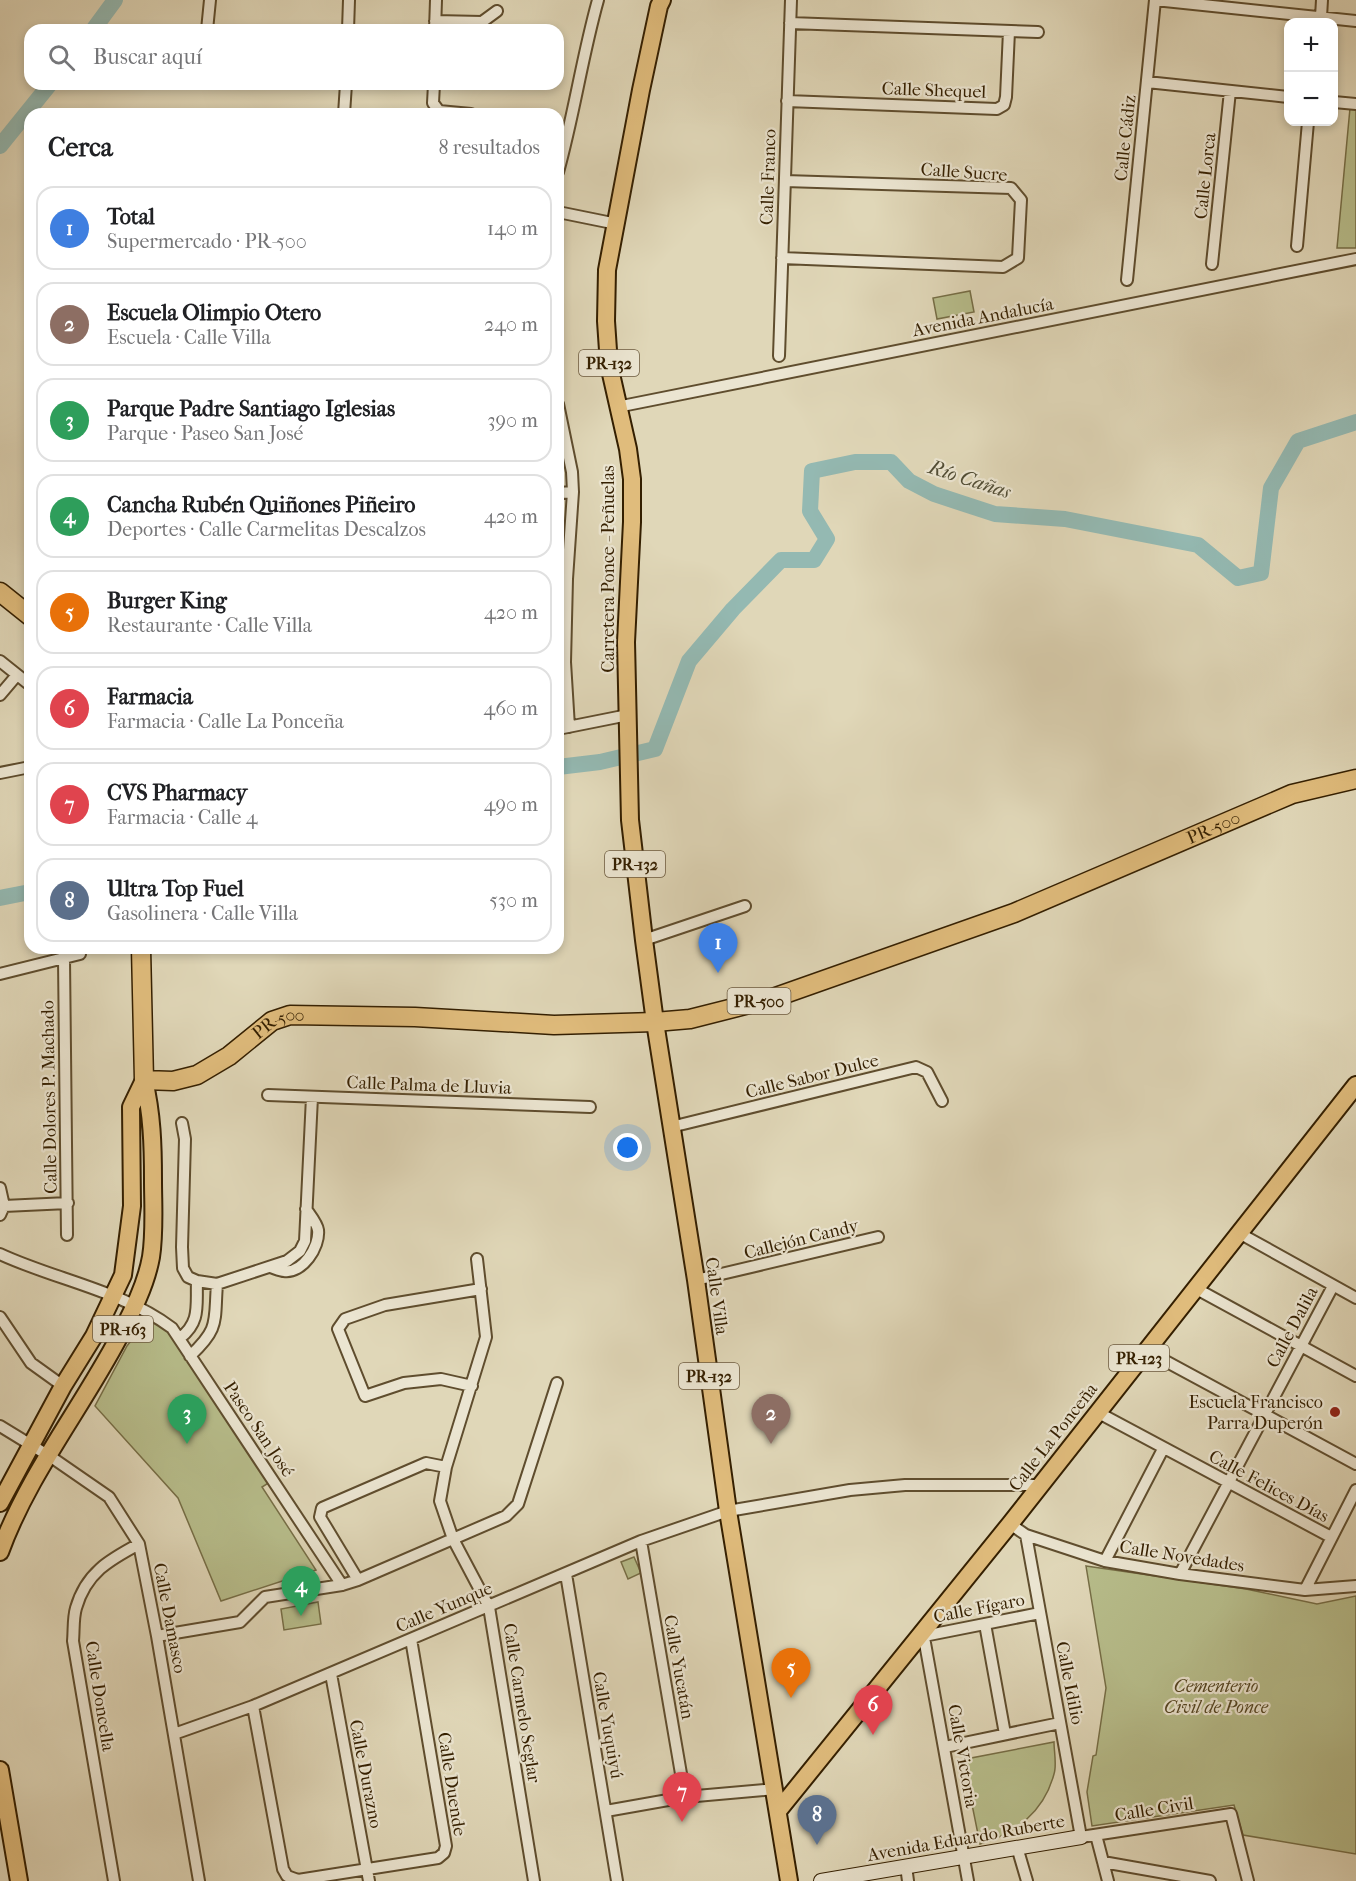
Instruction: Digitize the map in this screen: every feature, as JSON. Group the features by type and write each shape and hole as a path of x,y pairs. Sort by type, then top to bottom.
{"highway":[{"path":"0,592 24,611"},
{"name":"PR-500","path":"144,1080 173,1081 197,1075 229,1056 272,1021 290,1015 415,1017 554,1025 690,1019 773,998 1014,913 1292,794 1356,779"},
{"name":"PR-163","path":"141,954 144,1080"}],"main road":[{"name":"Carretera Ponce - Peñuelas","path":"629,787 626,642 632,479 628,450 609,365 606,321 607,270 640,90 662,0"},
{"name":"Calle Villa","path":"629,787 630,820 655,1022 696,1280 728,1511 789,1881"},
{"name":"PR-163","path":"0,1552 9,1527 49,1455 94,1382 125,1302 137,1258 141,1222 140,1196 132,1163 131,1107 144,1080"},
{"name":"PR-163","path":"0,1503 63,1386 94,1336 125,1302 151,1257 153,1134 144,1080"},
{"name":"Calle La Ponceña","path":"778,1811 923,1634 1356,1084"},
{"path":"0,1770 19,1881"}],"street":[{"path":"208,24 210,0"},
{"path":"348,24 350,0"},
{"path":"435,24 436,0"},
{"path":"564,151 571,126 582,62 598,0"},
{"name":"Calle Franco","path":"779,356 791,0"},
{"path":"1155,0 1239,4 1356,21"},
{"name":"Calle Cádiz","path":"1127,280 1155,0"},
{"path":"1321,17 1322,0"},
{"path":"458,24 482,22 497,11"},
{"path":"790,23 1038,32"},
{"name":"Calle Shequel","path":"787,101 997,108 1004,105 1006,97 1009,31"},
{"path":"1148,82 1284,97"},
{"path":"344,108 346,90"},
{"path":"432,108 430,107 433,90"},
{"name":"Calle Lorca","path":"1212,264 1230,90"},
{"path":"1338,102 1356,104"},
{"path":"564,125 571,126"},
{"path":"1297,246 1308,126"},
{"name":"Calle Sucre","path":"782,258 1003,267 1018,258 1021,200 1011,188 785,181"},
{"path":"564,213 617,224"},
{"name":"Avenida Andalucía","path":"617,407 1356,259"},
{"path":"564,433 572,472 573,492 564,570"},
{"path":"564,493 573,492"},
{"path":"564,620 564,695"},
{"path":"0,661 24,680"},
{"path":"0,695 17,675"},
{"path":"564,728 628,722"},
{"path":"0,773 24,768"},
{"path":"644,940 745,906"},
{"path":"0,974 80,954"},
{"name":"Calle Dolores P. Machado","path":"64,959 67,1235"},
{"name":"Calle Sabor Dulce","path":"671,1127 916,1067 927,1072 942,1101"},
{"name":"Calle Palma de Lluvia","path":"268,1095 590,1107"},
{"path":"182,1123 185,1139 183,1268 188,1277 196,1281 218,1284 287,1261 300,1251 304,1241 312,1097"},
{"path":"0,1188 2,1210 68,1203"},
{"path":"1239,1233 1356,1298"},
{"name":"Callejón Candy","path":"696,1280 878,1237"},
{"name":"Paseo San José","path":"0,1254 125,1302 156,1316 171,1328 180,1338 342,1585"},
{"name":"Calle Carmelo Seglar","path":"477,1259 486,1337 446,1467 440,1501 453,1539 489,1607 534,1881"},
{"path":"180,1338 195,1322 196,1281"},
{"path":"190,1356 207,1341 213,1330 218,1284"},
{"name":"Calle Dalila","path":"1180,1574 1333,1286"},
{"path":"1196,1288 1356,1376"},
{"path":"472,1386 441,1379 404,1383 365,1396 338,1329 345,1319 385,1305 481,1289"},
{"path":"0,1317 31,1363 63,1386"},
{"path":"1145,1350 1356,1464"},
{"path":"157,1636 240,1622 265,1597 342,1585 358,1580 506,1516 518,1504 557,1383"},
{"name":"Calle Felices Días","path":"1097,1412 1331,1537"},
{"name":"Calle Damasco","path":"0,1426 49,1455 109,1497 139,1544 199,1881"},
{"path":"1105,1561 1163,1449"},
{"path":"358,1580 320,1517 322,1508 426,1463 446,1467"},
{"name":"Calle Yunque","path":"174,1734 253,1706 331,1674 641,1541 728,1511 850,1490 905,1485 1040,1485"},
{"path":"1305,1590 1356,1490"},
{"name":"Calle Novedades","path":"1010,1524 1026,1536 1105,1561 1180,1574 1305,1590 1356,1586"},
{"name":"Calle Idilio","path":"1026,1536 1081,1837"},
{"name":"Calle Yucatán","path":"641,1541 685,1797"},
{"name":"Calle Doncella","path":"114,1881 73,1641 75,1610 84,1588 104,1563 139,1544"},
{"name":"Calle Yuquiyú","path":"566,1574 617,1881"},
{"name":"Calle Fígaro","path":"923,1634 1040,1613"},
{"path":"985,1624 1005,1734"},
{"name":"Calle Victoria","path":"923,1634 968,1881"},
{"name":"Calle Duende","path":"253,1706 284,1873 290,1879 298,1880 438,1857 445,1850 411,1639"},
{"name":"Calle Durazno","path":"331,1674 369,1881"},
{"path":"945,1747 1060,1724"},
{"path":"606,1811 685,1797 774,1789"},
{"name":"Calle Civil","path":"1081,1837 1231,1814 1248,1881"},
{"path":"1096,1834 1108,1881"},
{"name":"Avenida Eduardo Ruberte","path":"821,1881 1081,1837"},
{"path":"1017,1847 1027,1881"},
{"path":"1102,1862 1180,1878 1210,1881"},
{"path":"906,1866 908,1881"}],"green space":[{"path":"1350,108 1356,109 1356,248 1337,248"},
{"path":"970,291 974,312 937,319 933,298"},
{"path":"148,1318 170,1329 270,1482 262,1487 316,1570 221,1601 178,1498 95,1406 127,1346"},
{"path":"634,1557 641,1573 628,1579 621,1562"},
{"name":"Cementerio Civil de Ponce","path":"1086,1566 1246,1589 1317,1604 1356,1596 1356,1854 1243,1835 1234,1805 1092,1826 1087,1792 1093,1756 1096,1755 1106,1688"},
{"path":"318,1602 321,1624 284,1630 281,1609"},
{"path":"1054,1742 1054,1774 1043,1800 1026,1820 1016,1827 993,1840 980,1844 964,1765 966,1759"}],"waterway":[{"path":"97,24 115,0"},
{"path":"31,108 45,90"},
{"path":"0,146 24,116"},
{"name":"Río Cañas","path":"564,766 600,762 655,749 689,661 733,609 781,560 814,560 827,539 810,511 812,471 855,462 891,462 909,481 934,494 995,514 1065,519 1198,545 1238,578 1261,573 1271,488 1298,441 1356,422"},
{"name":"Río Cañas","path":"0,898 24,893"}],"place":[{"name":"Total","path":"718,973"},
{"name":"Escuela Francisco Parra Duperón","path":"1335,1412"},
{"name":"Parque Padre Santiago Iglesias","path":"187,1444"},
{"name":"Escuela Olimpio Otero","path":"771,1444"},
{"name":"Cancha Rubén Quiñones Piñeiro","path":"301,1616"},
{"name":"Burger King","path":"791,1698"},
{"name":"Farmacia","path":"873,1735"},
{"name":"CVS Pharmacy","path":"682,1822"},
{"name":"Ultra Top Fuel","path":"817,1845"}]}
